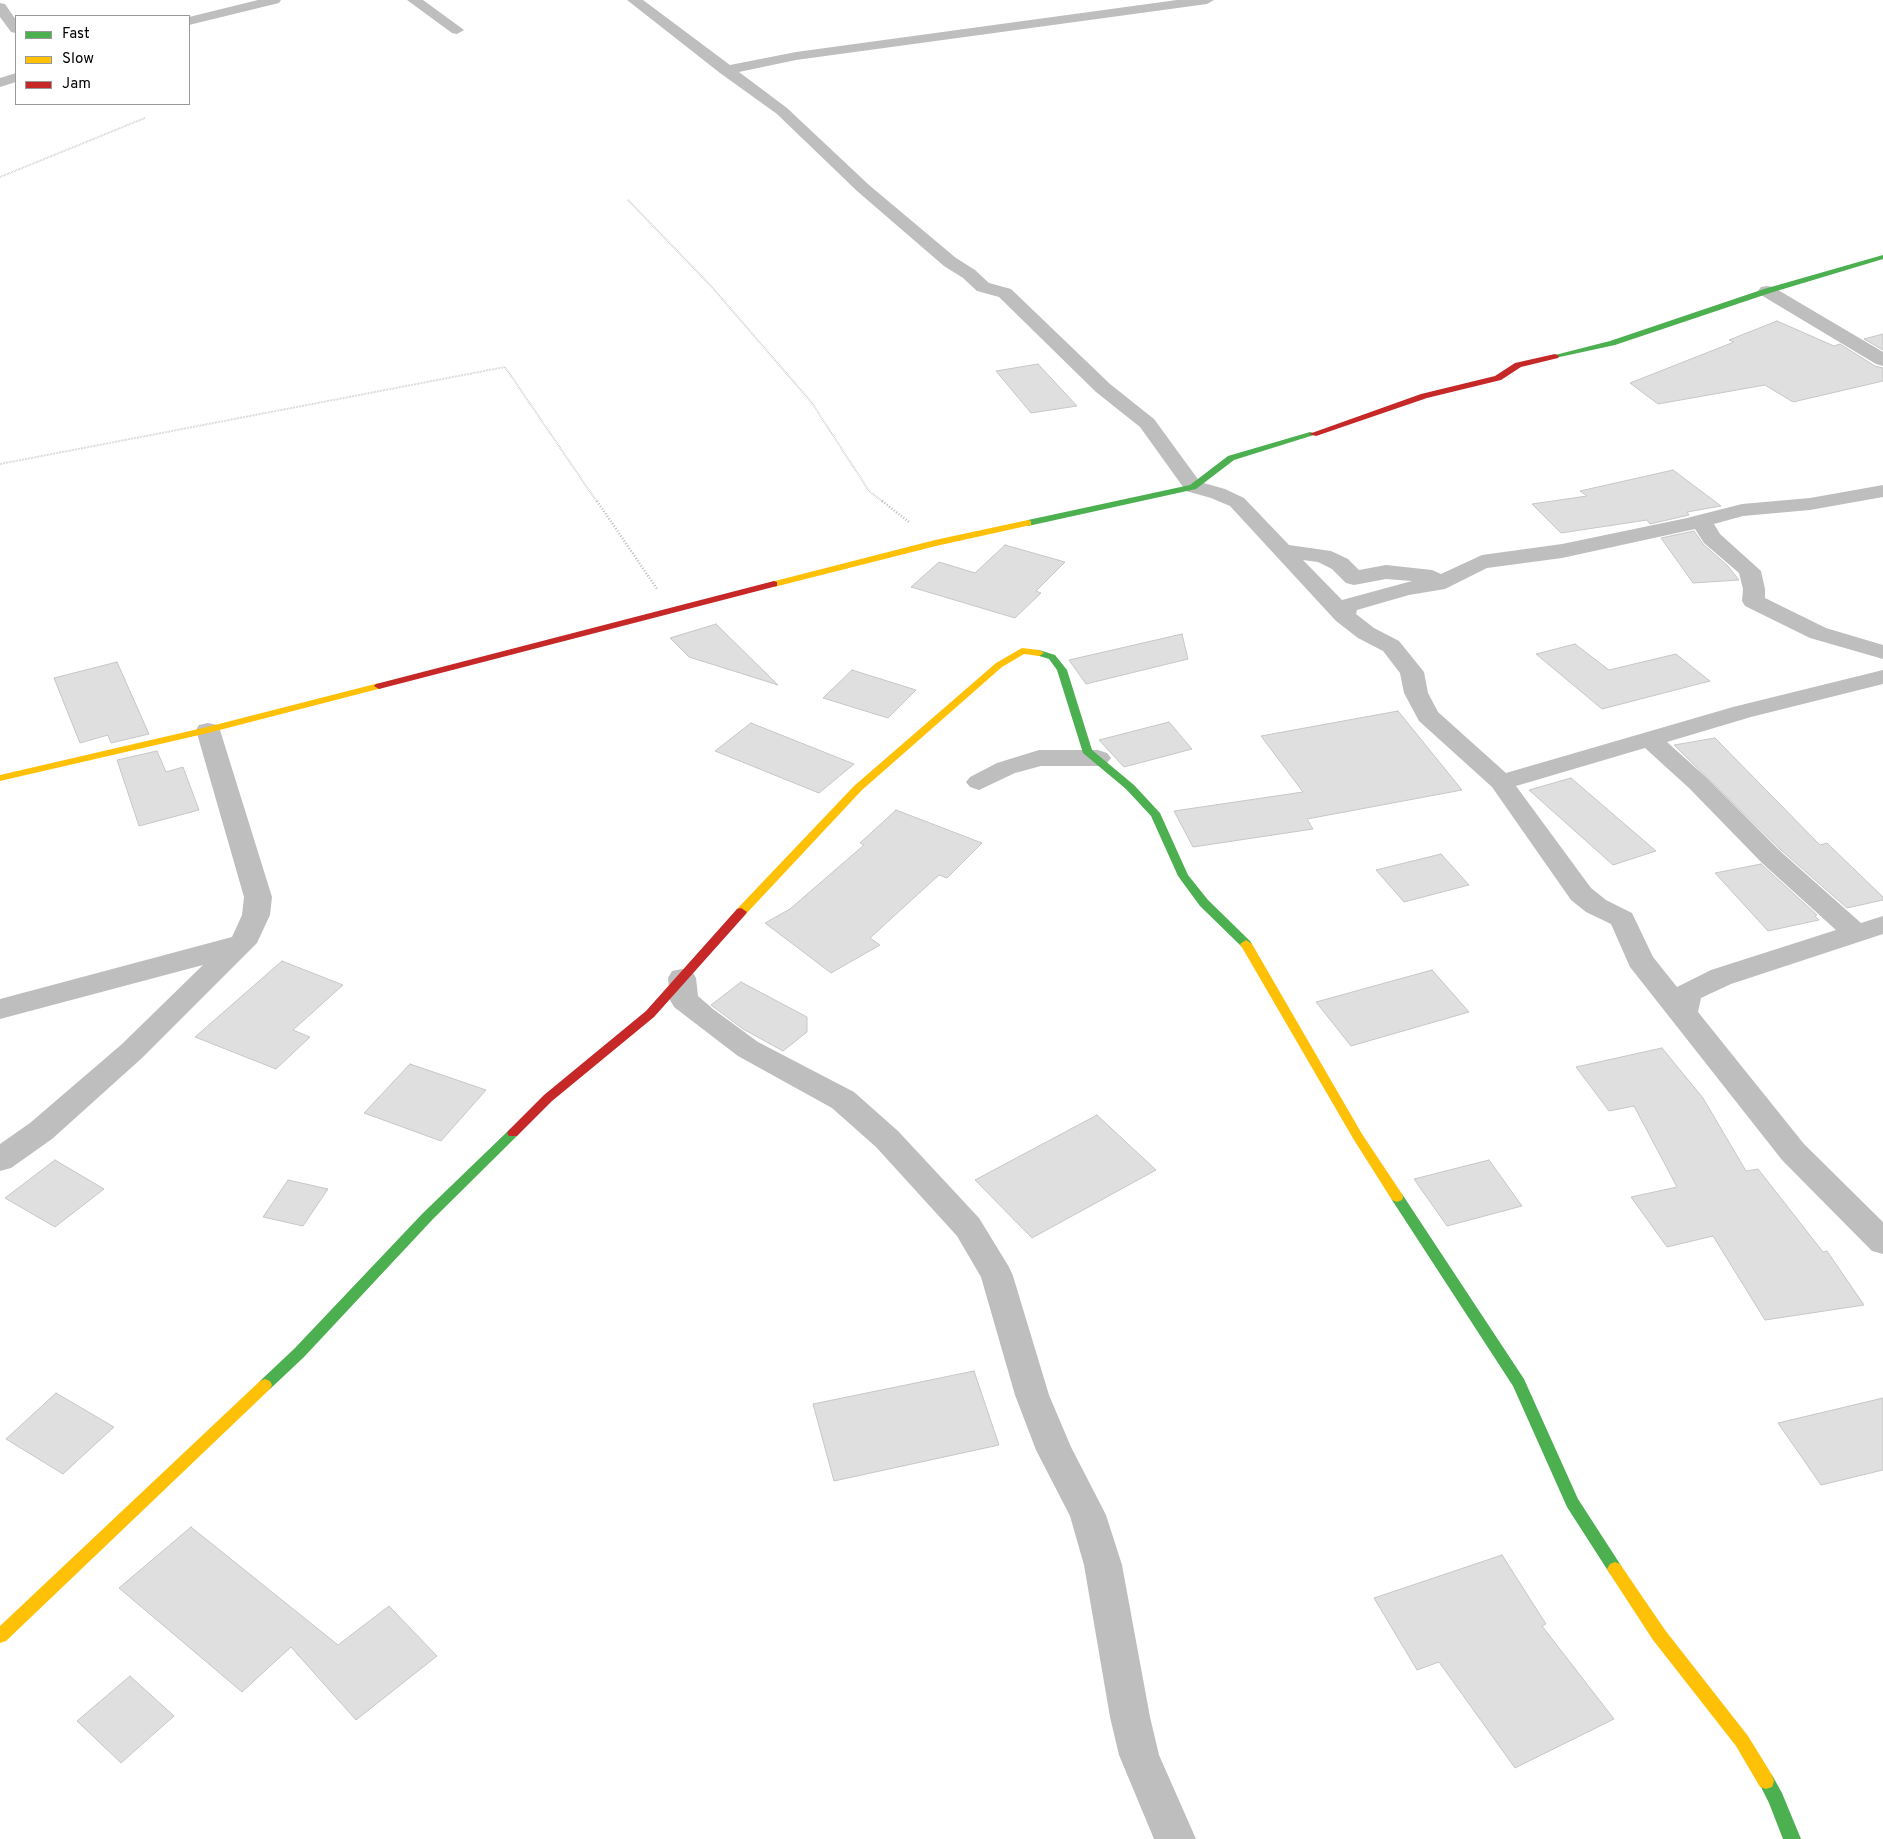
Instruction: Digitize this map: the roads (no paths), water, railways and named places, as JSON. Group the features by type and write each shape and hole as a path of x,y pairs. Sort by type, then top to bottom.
{"street":[{"path":"190,21 274,0"},
{"path":"414,0 457,30"},
{"path":"634,0 664,20 725,70 782,111 863,188 950,262 970,274 983,286 1005,293 1102,388 1147,423 1193,487 1218,493 1237,502 1344,616 1366,633 1391,646 1412,672 1416,693 1428,716 1500,782 1581,894 1596,906 1622,919 1640,960 1792,1152 1883,1242"},
{"path":"725,70 796,56 1207,0"},
{"path":"0,7 15,28"},
{"path":"0,83 15,77"},
{"path":"0,778 208,730 935,543 1193,487 1231,458 1343,425 1424,396 1498,378 1518,365 1612,343 1766,290 1883,258"},
{"path":"1766,290 1883,360"},
{"path":"1344,616 1346,606 1408,589 1437,584 1482,562 1528,557 1700,521 1742,510 1810,504 1883,491"},
{"path":"1700,521 1712,538 1750,572 1754,589 1753,601 1818,633 1848,640 1883,652"},
{"path":"1281,550 1323,556 1340,564 1354,578 1386,572 1449,579"},
{"path":"0,1636 299,1353 428,1216 548,1098 650,1014 782,867 858,788 999,664 1022,651 1052,657 1062,670 1087,751 1098,758 1156,815 1182,876 1204,903 1244,940 1358,1138 1519,1383 1572,1502 1659,1635 1742,1741 1776,1800 1792,1839"},
{"path":"1500,782 1742,712 1883,677"},
{"path":"0,1160 41,1131 132,1051 208,974 242,943 256,915 258,897 208,730"},
{"path":"1649,739 1698,783 1771,857 1856,933"},
{"path":"978,782 1006,768 1039,758 1098,758"},
{"path":"1683,1013 1688,993 1721,977 1883,925"},
{"path":"0,1009 192,959 242,943"},
{"path":"682,978 684,1000 703,1016 748,1049 843,1100 887,1139 968,1226 997,1276 1032,1395 1054,1450 1088,1515 1103,1565 1130,1717 1139,1755 1174,1839"}]}
